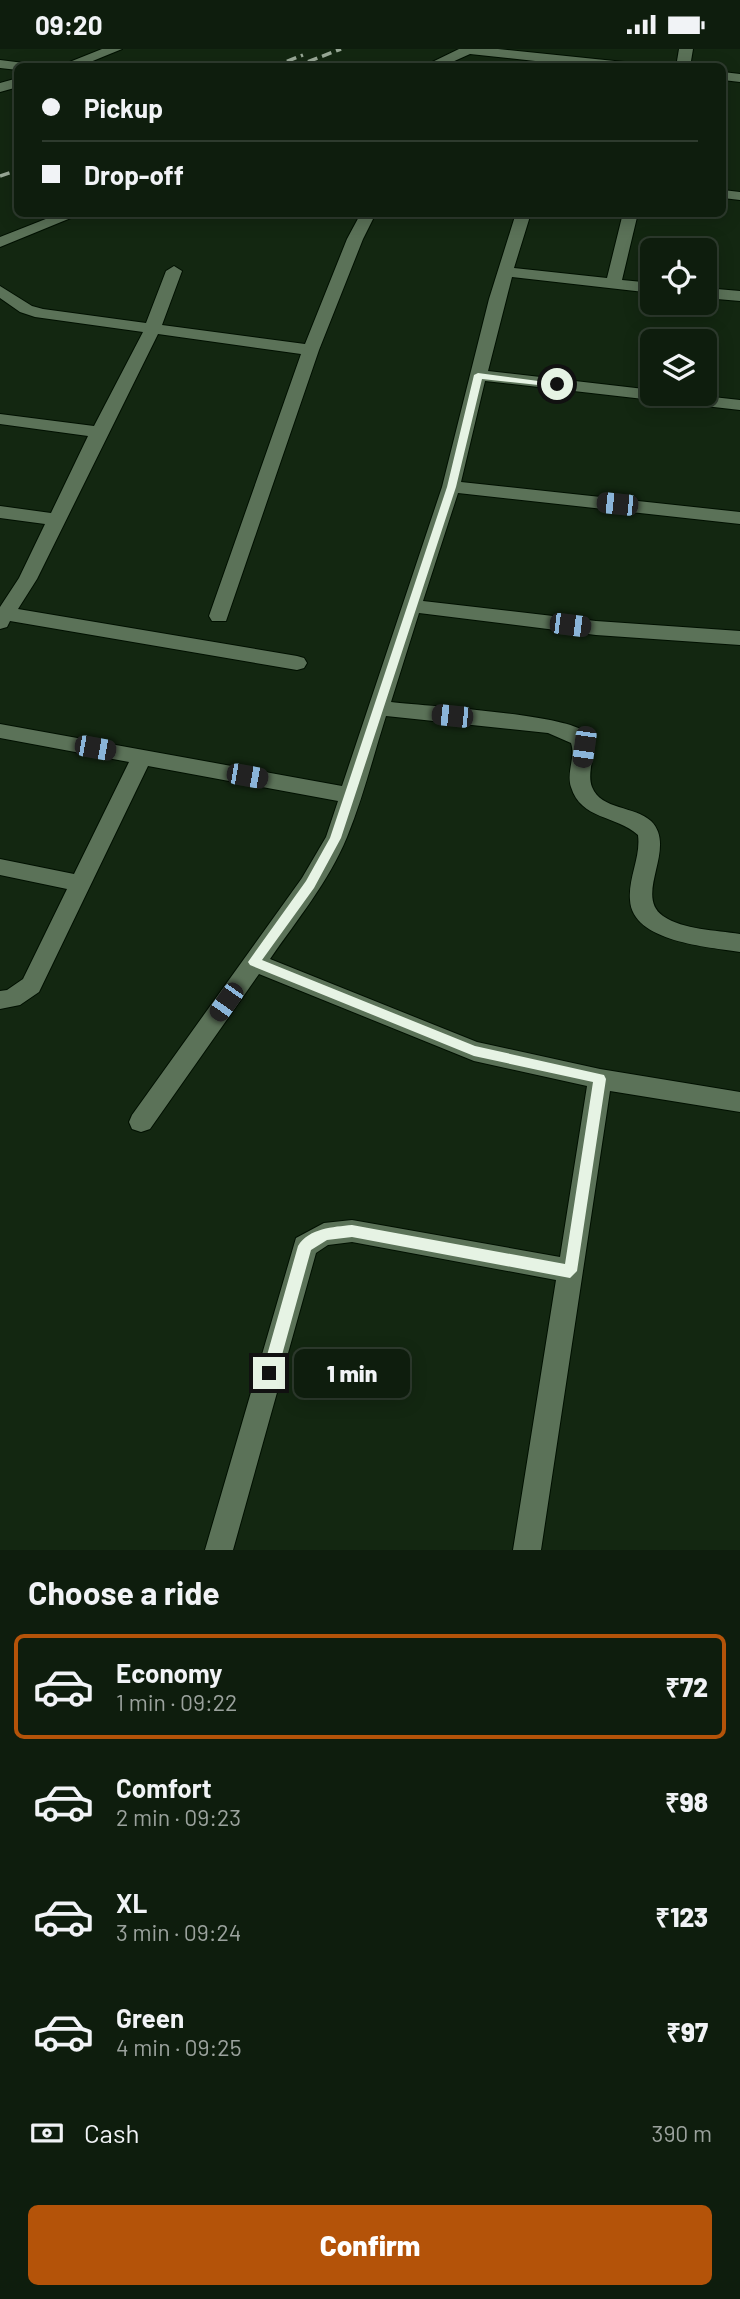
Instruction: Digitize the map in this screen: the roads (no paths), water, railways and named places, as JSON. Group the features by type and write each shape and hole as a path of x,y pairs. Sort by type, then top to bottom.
{"street":[{"path":"437,63 470,49 572,63"},
{"path":"75,63 108,51"},
{"path":"0,242 66,217"},
{"path":"219,615 311,350 355,239 367,217"},
{"path":"141,1122 310,884 335,838 352,796 452,487 478,375 523,217"},
{"path":"613,284 630,217"},
{"path":"174,271 152,330 28,579 3,618 297,663"},
{"path":"505,272 640,287"},
{"path":"0,291 26,309 41,314 311,350"},
{"path":"717,294 740,296"},
{"path":"478,375 740,405"},
{"path":"0,419 99,432"},
{"path":"452,487 740,518"},
{"path":"0,512 58,520"},
{"path":"413,606 596,628 740,638"},
{"path":"380,709 548,726 574,732 582,739 584,747 579,780 589,800 600,809 641,824 648,833 649,849 640,900 644,911 671,931 740,943"},
{"path":"0,731 352,796"},
{"path":"0,1000 12,998 32,985 142,757"},
{"path":"0,867 81,884"},
{"path":"254,962 474,1051 600,1079 740,1102"},
{"path":"527,1550 600,1079"},
{"path":"219,1550 305,1246 324,1234 352,1231 570,1271"}],"railway":[{"path":"304,63 341,49"},
{"path":"283,63 303,55"},
{"path":"0,176 14,171"}]}
